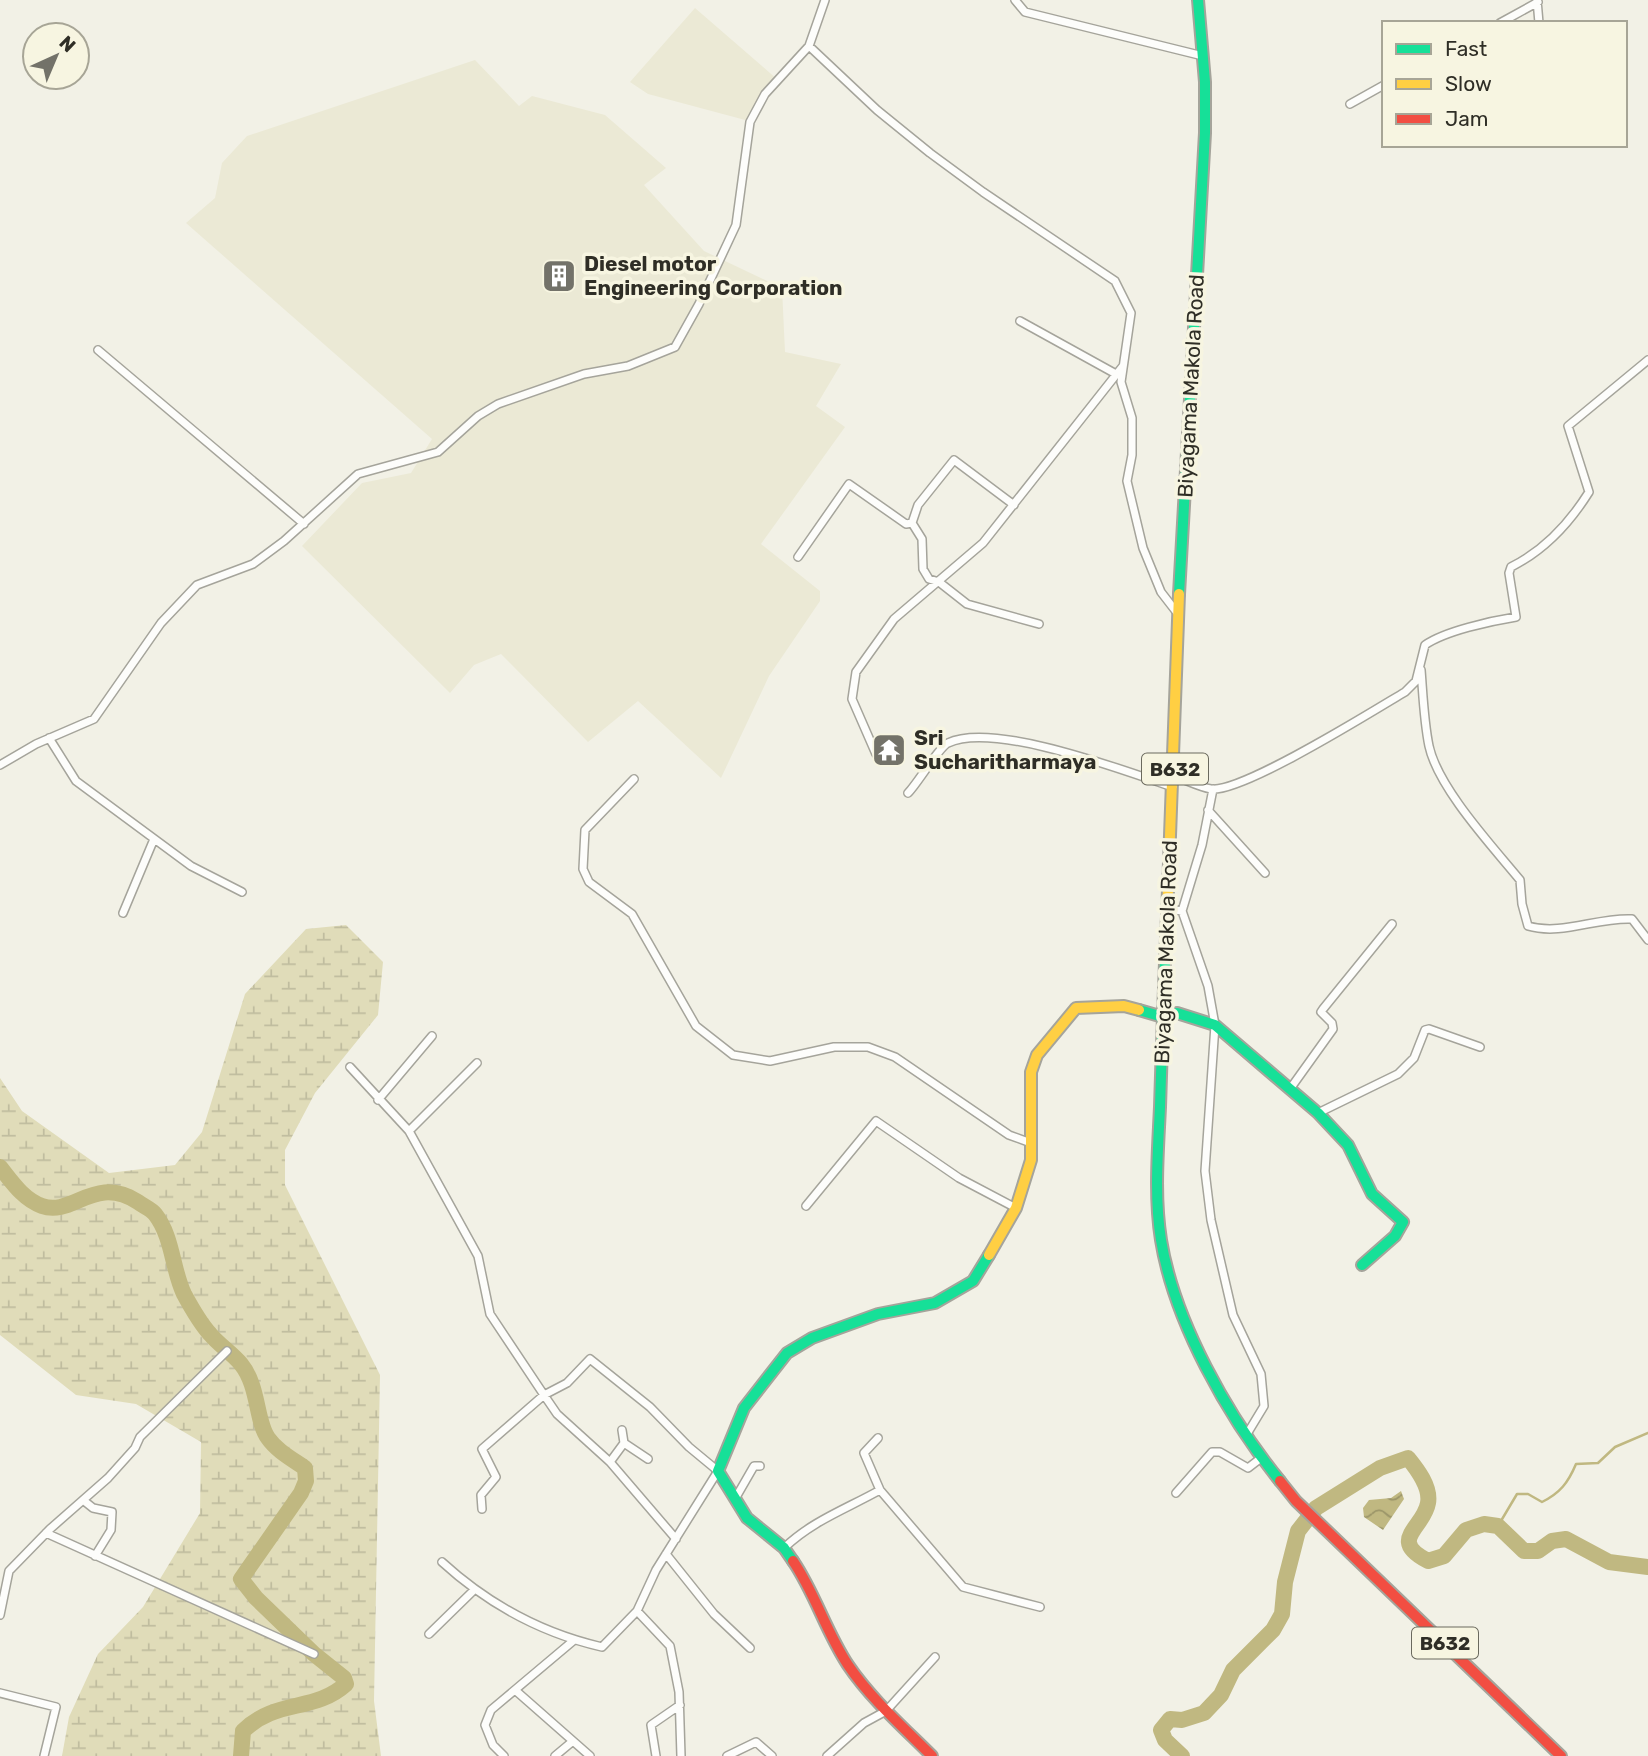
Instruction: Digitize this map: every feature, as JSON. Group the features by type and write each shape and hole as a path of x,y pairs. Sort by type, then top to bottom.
{"main road":[{"name":"Biyagama Makola Road","path":"1198,0 1205,133 1178,615 1174,782 1157,1181 1161,1240 1175,1300 1195,1347 1261,1458 1296,1501 1561,1756"},
{"path":"932,1756 886,1710 848,1665 824,1622 807,1582 784,1548 747,1518 718,1471 744,1408 787,1353 812,1338 878,1314 935,1303 973,1281 1016,1208 1031,1160 1031,1072 1037,1055 1076,1008 1090,1004 1124,1006 1163,1017 1177,1013 1215,1025 1318,1113 1348,1145 1372,1194 1403,1222 1395,1236 1362,1265"}],"street":[{"path":"0,765 49,738 94,719 162,623 197,585 253,564 304,524 358,474 438,452 478,416 498,404 584,374 628,366 676,347 705,294 736,225 750,122 765,94 809,46 825,0"},
{"path":"1015,0 1025,12 1203,56"},
{"path":"1503,21 1537,1 1539,21"},
{"path":"809,46 877,110 930,153 1115,281 1131,313 1121,382 1132,418 1132,455 1127,481 1143,548 1161,592 1178,615"},
{"path":"1350,104 1382,86"},
{"path":"1020,321 1116,374"},
{"path":"98,350 304,524"},
{"path":"908,793 946,743 963,738 1021,741 1174,782 1213,789 1250,777 1319,744 1405,692 1416,681 1425,645 1441,634 1460,632 1516,617 1509,573 1511,567 1533,556 1573,518 1589,492 1572,447 1568,426 1648,360"},
{"path":"876,754 852,699 856,672 894,619 983,543 1123,365"},
{"path":"912,523 918,505 954,460 1014,505"},
{"path":"798,557 849,484 906,524 912,523"},
{"path":"912,523 922,539 923,569 929,579 939,582 967,604 1039,624"},
{"path":"1421,665 1429,748 1443,779 1490,847 1520,880 1521,904 1528,926 1544,931 1618,918 1633,919 1648,940"},
{"path":"49,738 76,781 191,866 242,892"},
{"path":"634,779 584,830 583,869 589,882 632,914 696,1026 733,1055 770,1061 834,1047 868,1047 895,1057 1009,1135 1031,1143"},
{"path":"1213,789 1202,845 1182,911 1208,986 1215,1025 1205,1171 1211,1220 1233,1315 1261,1374 1264,1406 1247,1435"},
{"path":"1208,810 1265,873"},
{"path":"123,913 155,839"},
{"path":"1168,909 1182,911"},
{"path":"1290,1089 1333,1029 1332,1023 1321,1012 1392,924"},
{"path":"1318,1113 1398,1074 1414,1058 1425,1030 1429,1028 1480,1047"},
{"path":"379,1100 432,1036"},
{"path":"410,1131 477,1063"},
{"path":"350,1067 410,1131 478,1256 490,1314 557,1414 610,1462 676,1539"},
{"path":"806,1206 876,1121 959,1178 1016,1208"},
{"path":"0,1615 9,1571 125,1460 140,1437 227,1351"},
{"path":"442,1562 473,1591 573,1641 602,1647 637,1611 666,1554 718,1471 689,1447 650,1406 590,1359 567,1382 544,1395 482,1449 496,1477 481,1495 482,1508"},
{"path":"610,1462 624,1443 622,1430"},
{"path":"878,1438 864,1453 880,1490 963,1587 1040,1607"},
{"path":"624,1443 648,1459"},
{"path":"1176,1493 1212,1452 1220,1452 1248,1468 1261,1458"},
{"path":"735,1499 754,1465 760,1465"},
{"path":"784,1548 811,1524 880,1490"},
{"path":"83,1500 93,1508 112,1512 111,1530 95,1556"},
{"path":"46,1533 314,1654"},
{"path":"666,1554 714,1614 750,1648"},
{"path":"429,1634 473,1591"},
{"path":"637,1611 670,1646 680,1705 681,1756"},
{"path":"503,1756 493,1745 485,1726 491,1710 573,1641"},
{"path":"827,1756 864,1723 886,1710 934,1657"},
{"path":"514,1690 590,1756"},
{"path":"0,1693 56,1707 44,1756"},
{"path":"656,1756 651,1725 680,1705"},
{"path":"555,1756 573,1741"},
{"path":"727,1756 756,1742 772,1756"}],"shaded area":[{"path":"695,8 778,80 749,121 648,94 630,82"},
{"path":"475,60 519,106 532,96 605,115 666,168 644,185 704,251 782,288 785,352 841,364 816,406 845,427 761,544 820,591 820,601 769,676 721,778 638,701 588,742 501,654 474,665 450,693 302,546 362,483 411,473 432,439 186,223 215,198 222,163 247,136"}],"green space":[{"path":"346,925 383,962 378,1015 315,1093 285,1150 285,1185 380,1375 374,1701 381,1756 62,1756 69,1717 98,1654 143,1607 200,1513 201,1442 136,1404 76,1395 0,1335 0,1078 22,1111 109,1173 175,1165 202,1132 245,994 306,929"}],"water":[{"path":"1401,1491 1404,1499 1383,1530 1364,1517 1363,1508 1369,1500 1391,1498"}],"waterway":[{"path":"0,1167 24,1195 42,1206 64,1206 109,1192 123,1195 153,1212 169,1243 184,1294 210,1334 247,1373 268,1438 280,1451 305,1468 306,1481 301,1493 241,1579 256,1598 314,1654 344,1678 346,1684 321,1699 282,1709 256,1721 243,1731 241,1756"},
{"path":"1498,1526 1517,1494 1528,1494 1542,1502 1563,1487 1576,1464 1598,1463 1615,1447 1648,1433"},
{"path":"1182,1756 1165,1740 1161,1730 1170,1719 1182,1720 1204,1713 1221,1695 1233,1670 1273,1630 1282,1614 1285,1582 1298,1531 1316,1508 1380,1468 1408,1458 1422,1479 1428,1503 1409,1540 1410,1547 1416,1554 1428,1561 1444,1556 1466,1530 1484,1524 1498,1526 1524,1551 1538,1551 1552,1541 1566,1539 1609,1562 1648,1567"}],"traffic: fast":[{"path":"1179,594 1205,133 1205,82 1198,0"},
{"path":"1167,916 1157,1174 1161,1240 1178,1303 1206,1367 1241,1428 1280,1481"},
{"path":"1139,1010 1163,1017 1177,1013 1215,1025 1318,1113 1348,1145 1372,1194 1403,1222 1395,1236 1362,1265"},
{"path":"793,1561 784,1548 747,1518 718,1471 744,1408 787,1353 812,1338 878,1314 935,1303 973,1281 989,1255"}],"traffic: slow":[{"path":"1167,916 1179,594"},
{"path":"989,1255 1016,1208 1031,1160 1031,1072 1037,1055 1076,1008 1124,1006 1139,1010"}],"traffic: jam":[{"path":"1280,1481 1296,1501 1561,1756"},
{"path":"793,1561 848,1665 877,1701 932,1756"}],"place":[{"name":"Diesel motor Engineering Corporation","path":"559,276"},
{"name":"Sri Sucharitharmaya","path":"889,750"}]}
